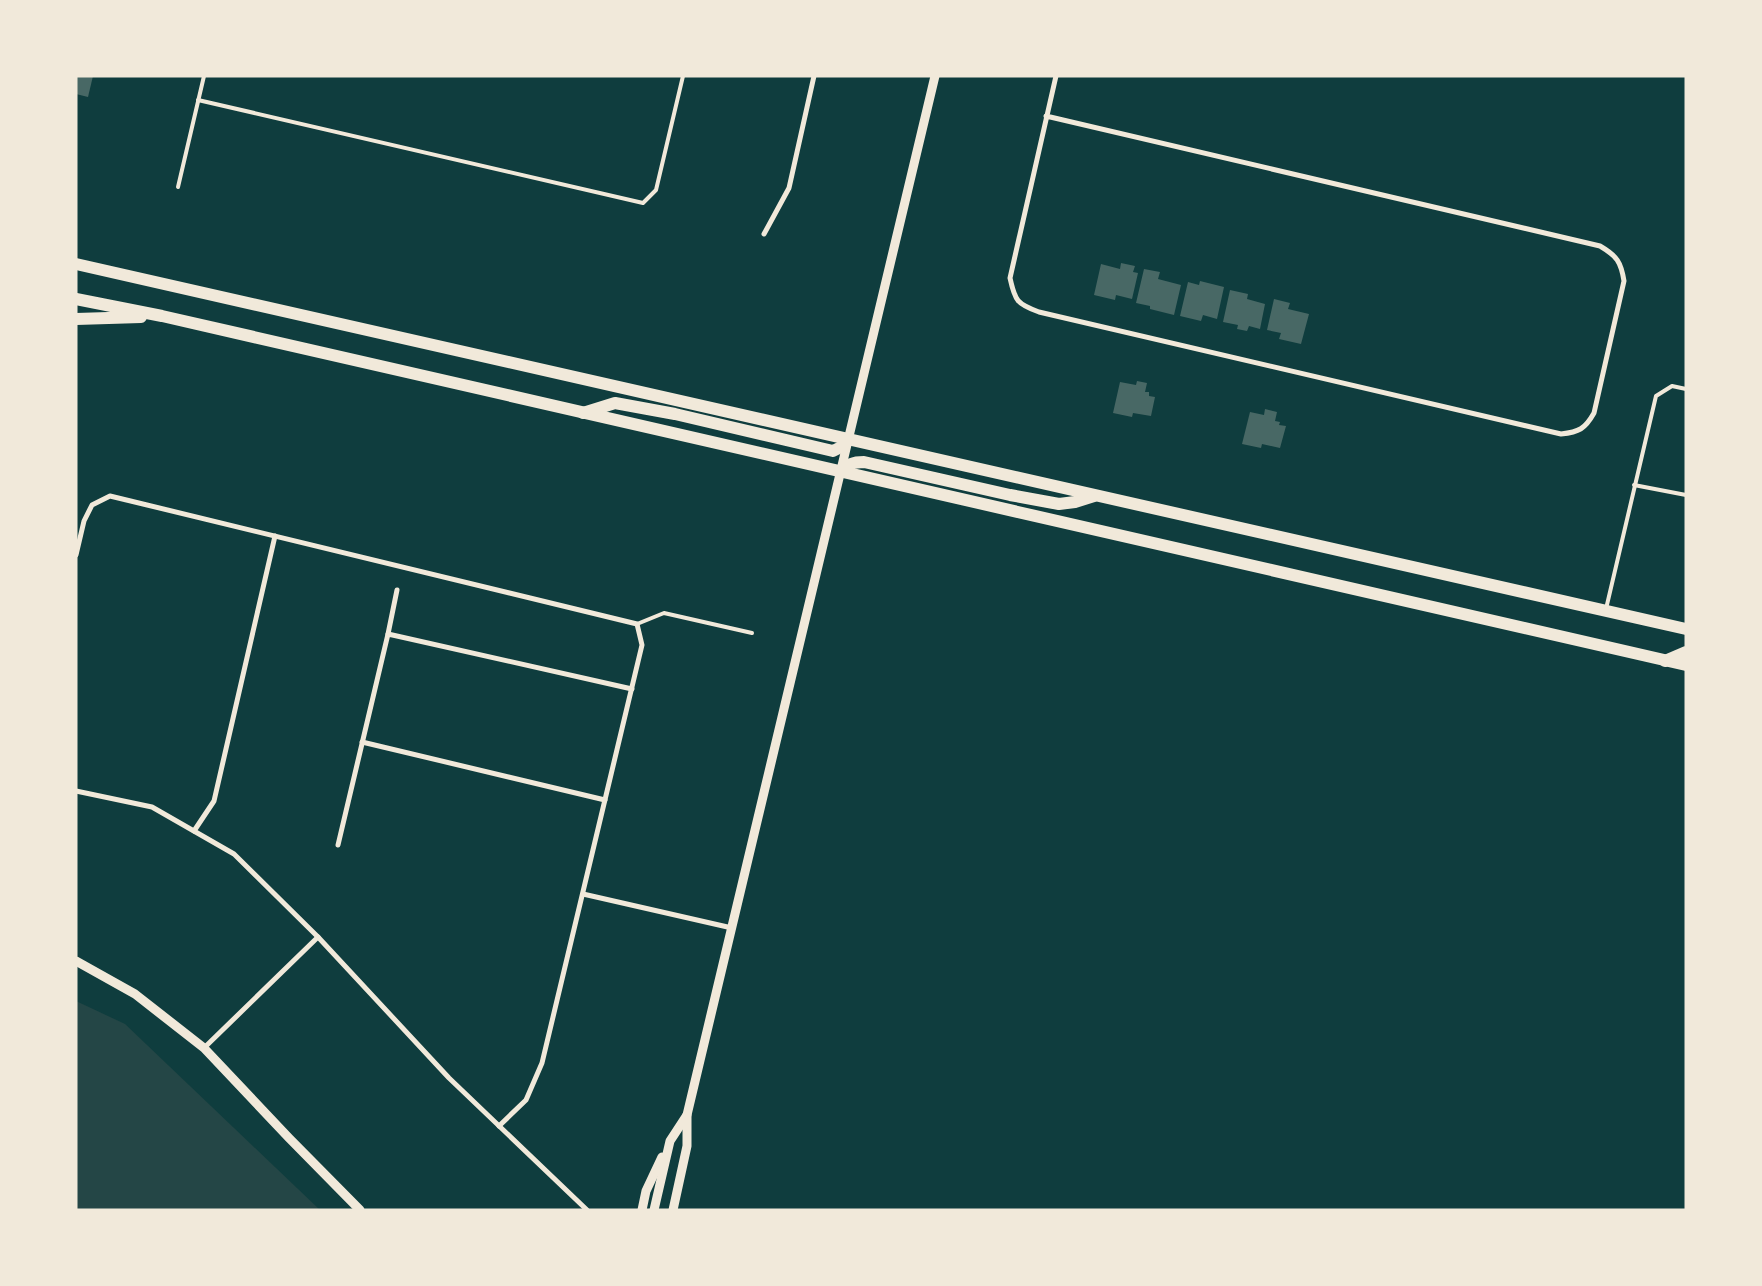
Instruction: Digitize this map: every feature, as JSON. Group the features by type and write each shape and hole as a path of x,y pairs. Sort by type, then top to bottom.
{"main road":[{"path":"76,264 1686,629"},
{"path":"76,299 162,316 1686,665"},
{"path":"76,319 162,316"},
{"path":"583,413 615,403 675,414 833,451 841,447 848,440"},
{"path":"841,472 848,464 864,462 1010,495 1059,504 1075,502 1094,496"},
{"path":"1665,661 1686,652"}],"street":[{"path":"764,234 789,188 814,76"},
{"path":"673,1210 687,1146 687,1115 935,76"},
{"path":"1046,116 1600,246 1613,254 1622,267 1624,281 1594,413 1588,424 1576,433 1561,434 1039,312 1024,306 1014,296 1010,278 1046,116 1056,76"},
{"path":"76,555 84,521 92,505 110,496 637,624 642,645 542,1063 526,1100 499,1126"},
{"path":"194,831 214,801 275,536"},
{"path":"338,845 397,590"},
{"path":"388,634 632,689"},
{"path":"362,742 605,800"},
{"path":"76,791 152,807 234,854 318,937 449,1078 587,1210"},
{"path":"583,894 732,928"},
{"path":"204,1048 318,937"},
{"path":"76,961 135,994 204,1048 360,1210"},
{"path":"642,1210 646,1191 670,1140 687,1115"},
{"path":"654,1210 670,1140"}],"lane":[{"path":"178,187 204,76"},
{"path":"198,100 642,203 656,190 683,76"},
{"path":"1605,611 1656,396 1672,386 1686,389"},
{"path":"1634,485 1686,494"},
{"path":"637,624 664,613 752,633"}],"shaded area":[{"path":"76,1001 125,1024 320,1210 76,1210"}],"building":[{"path":"76,76 93,76 88,97 76,94"},
{"path":"1121,263 1135,266 1133,272 1138,273 1132,299 1116,295 1115,300 1094,295 1101,264 1120,269"},
{"path":"1144,269 1160,272 1158,279 1181,285 1174,315 1150,309 1150,306 1136,303"},
{"path":"1200,281 1224,287 1217,319 1203,315 1201,321 1180,316 1188,282 1199,285"},
{"path":"1230,290 1248,294 1247,299 1265,304 1260,329 1249,326 1247,331 1237,329 1238,325 1223,322"},
{"path":"1274,299 1290,303 1288,309 1309,314 1301,344 1279,339 1281,333 1267,330"},
{"path":"1137,381 1147,383 1145,392 1149,392 1149,396 1155,397 1151,416 1133,413 1132,417 1113,413 1120,382 1136,385"},
{"path":"1265,409 1277,412 1275,421 1280,422 1279,425 1286,426 1280,448 1262,444 1261,448 1242,444 1250,412 1264,415"}]}
